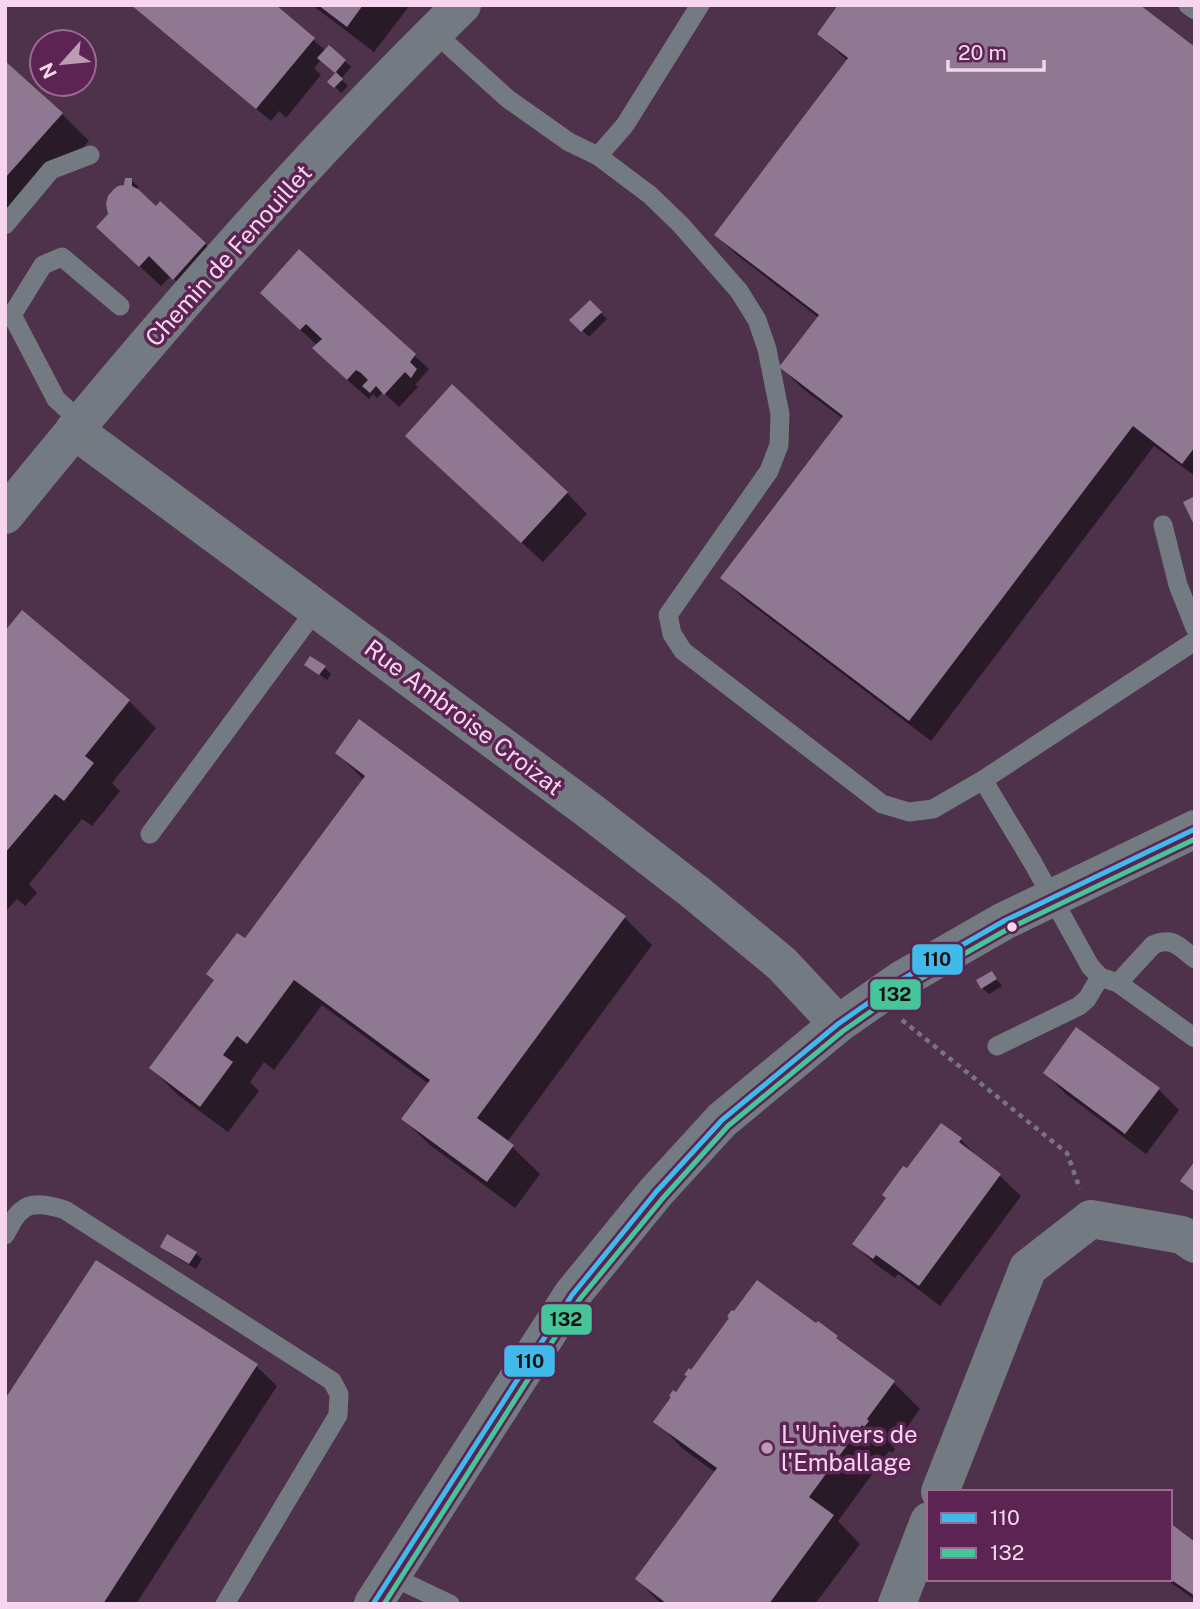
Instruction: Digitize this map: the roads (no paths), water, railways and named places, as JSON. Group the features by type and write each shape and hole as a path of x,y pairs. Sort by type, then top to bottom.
{"street":[{"name":"Chemin de Fenouillet","path":"5,515 228,252 369,98 462,5"},
{"name":"Rue Ambroise Croizat","path":"78,426 696,893 782,964 838,1024"},
{"path":"382,1590 572,1295 656,1192 722,1120 838,1024 929,963 1004,921 1195,829"},
{"path":"941,1490 1028,1268 1091,1219 1182,1235 1195,1244"},
{"path":"897,1604 927,1526"}],"lane":[{"path":"598,156 625,125 700,5"},
{"path":"1188,5 1195,10"},
{"path":"434,32 508,99 569,142 598,156 650,195 681,225 739,291 757,320 780,414 779,445 769,471 668,615 672,634 683,651 881,804 909,813 933,809 984,780 1195,641"},
{"path":"5,225 51,170 90,155"},
{"path":"78,426 56,399 8,314 43,265 62,257 120,306"},
{"path":"1163,525 1178,585 1195,628"},
{"path":"150,834 317,608"},
{"path":"984,780 1090,966 1195,1038"},
{"path":"997,1046 1079,1006 1161,941 1172,942 1195,959"},
{"path":"5,1235 20,1211 28,1206 47,1205 65,1210 332,1381 339,1394 338,1415 225,1604"},
{"path":"382,1590 450,1604"}],"place":[{"name":"L'Univers de l'Emballage","path":"767,1448"}]}
